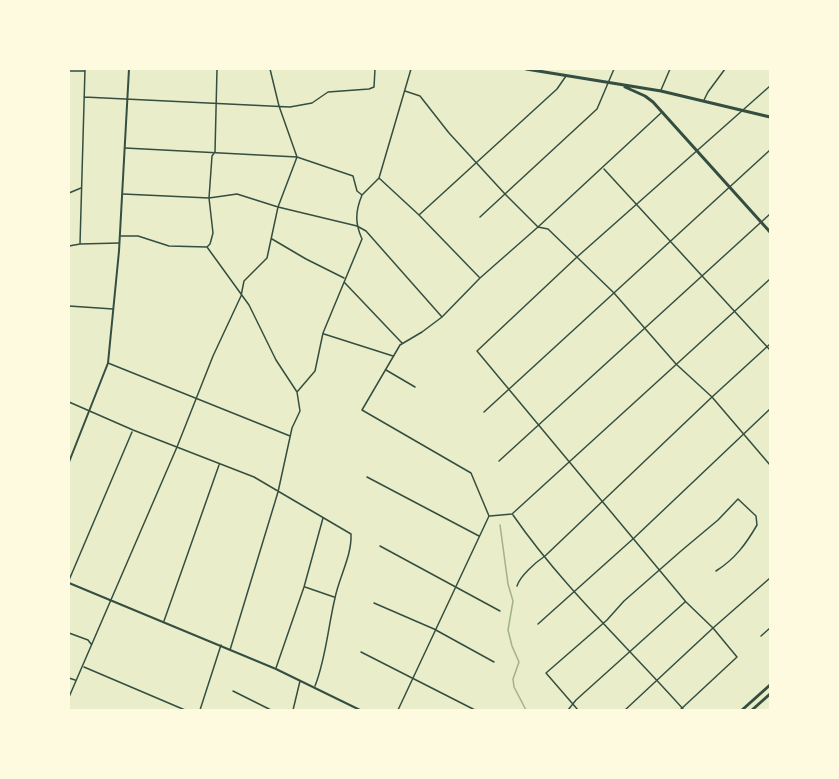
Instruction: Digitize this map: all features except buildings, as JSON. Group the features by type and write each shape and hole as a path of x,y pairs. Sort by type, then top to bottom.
{"highway":[{"path":"526,69 660,90 770,117"},
{"path":"620,85 653,102 770,232"},
{"path":"653,102 654,94 660,90"},
{"path":"742,710 770,685"},
{"path":"752,710 770,694"}],"street":[{"path":"69,462 108,363 120,243 129,69"},
{"path":"207,247 213,233 208,198 212,156 215,152 218,69"},
{"path":"69,697 177,447 213,356 241,296 244,281 267,258 278,207 297,157 279,106 270,69"},
{"path":"84,97 290,107 312,103 328,92 374,87 375,69"},
{"path":"297,392 315,371 323,333 362,239 357,226 356,212 362,195 379,178 411,69"},
{"path":"480,217 597,109 614,69"},
{"path":"660,90 670,69"},
{"path":"703,100 725,69"},
{"path":"69,70 85,70 80,244"},
{"path":"419,215 557,89 566,76"},
{"path":"512,514 574,591 682,709 737,657 713,628 686,602 661,569 477,351 577,258 770,86"},
{"path":"405,90 420,96 476,164 505,194 538,227 549,229 614,293 676,364 712,397 770,465"},
{"path":"398,710 434,629 489,516 471,473 362,410 402,344 442,316 480,278 662,112"},
{"path":"124,148 297,157 352,176 357,191 362,195"},
{"path":"484,412 770,150"},
{"path":"603,168 770,350"},
{"path":"379,178 419,215 480,278"},
{"path":"69,193 81,188"},
{"path":"122,194 208,198 237,194 278,207 357,226 366,231 442,316"},
{"path":"499,461 770,214"},
{"path":"120,236 138,236 169,246 207,247"},
{"path":"271,238 306,259 345,278"},
{"path":"69,246 120,243"},
{"path":"207,247 249,305 276,360 297,392 300,411 292,428 278,492 230,650"},
{"path":"489,516 512,514 770,279"},
{"path":"344,282 402,344"},
{"path":"69,306 113,309"},
{"path":"323,333 394,357"},
{"path":"517,586 521,577 534,564 770,344"},
{"path":"108,363 291,437"},
{"path":"386,369 415,387"},
{"path":"69,402 219,465 254,477 351,534 351,544 335,597 328,638 315,687"},
{"path":"538,624 634,538 770,409"},
{"path":"133,430 69,582 276,669 360,710"},
{"path":"164,622 219,465"},
{"path":"367,477 480,537"},
{"path":"578,710 546,674 738,500 756,516 757,525 746,544 726,565 716,571"},
{"path":"276,669 304,586 323,517"},
{"path":"380,546 500,611"},
{"path":"625,710 770,578"},
{"path":"304,586 335,597"},
{"path":"568,710 576,700 686,602"},
{"path":"374,603 434,629 494,662"},
{"path":"761,636 770,628"},
{"path":"69,633 88,640 91,645"},
{"path":"200,710 221,645"},
{"path":"360,652 475,710"},
{"path":"83,667 185,710"},
{"path":"69,678 76,681"},
{"path":"294,710 301,680"},
{"path":"233,691 271,710"}],"waterway":[{"path":"500,525 508,584 513,601 508,630 519,662 513,679 514,687 526,710"}]}
